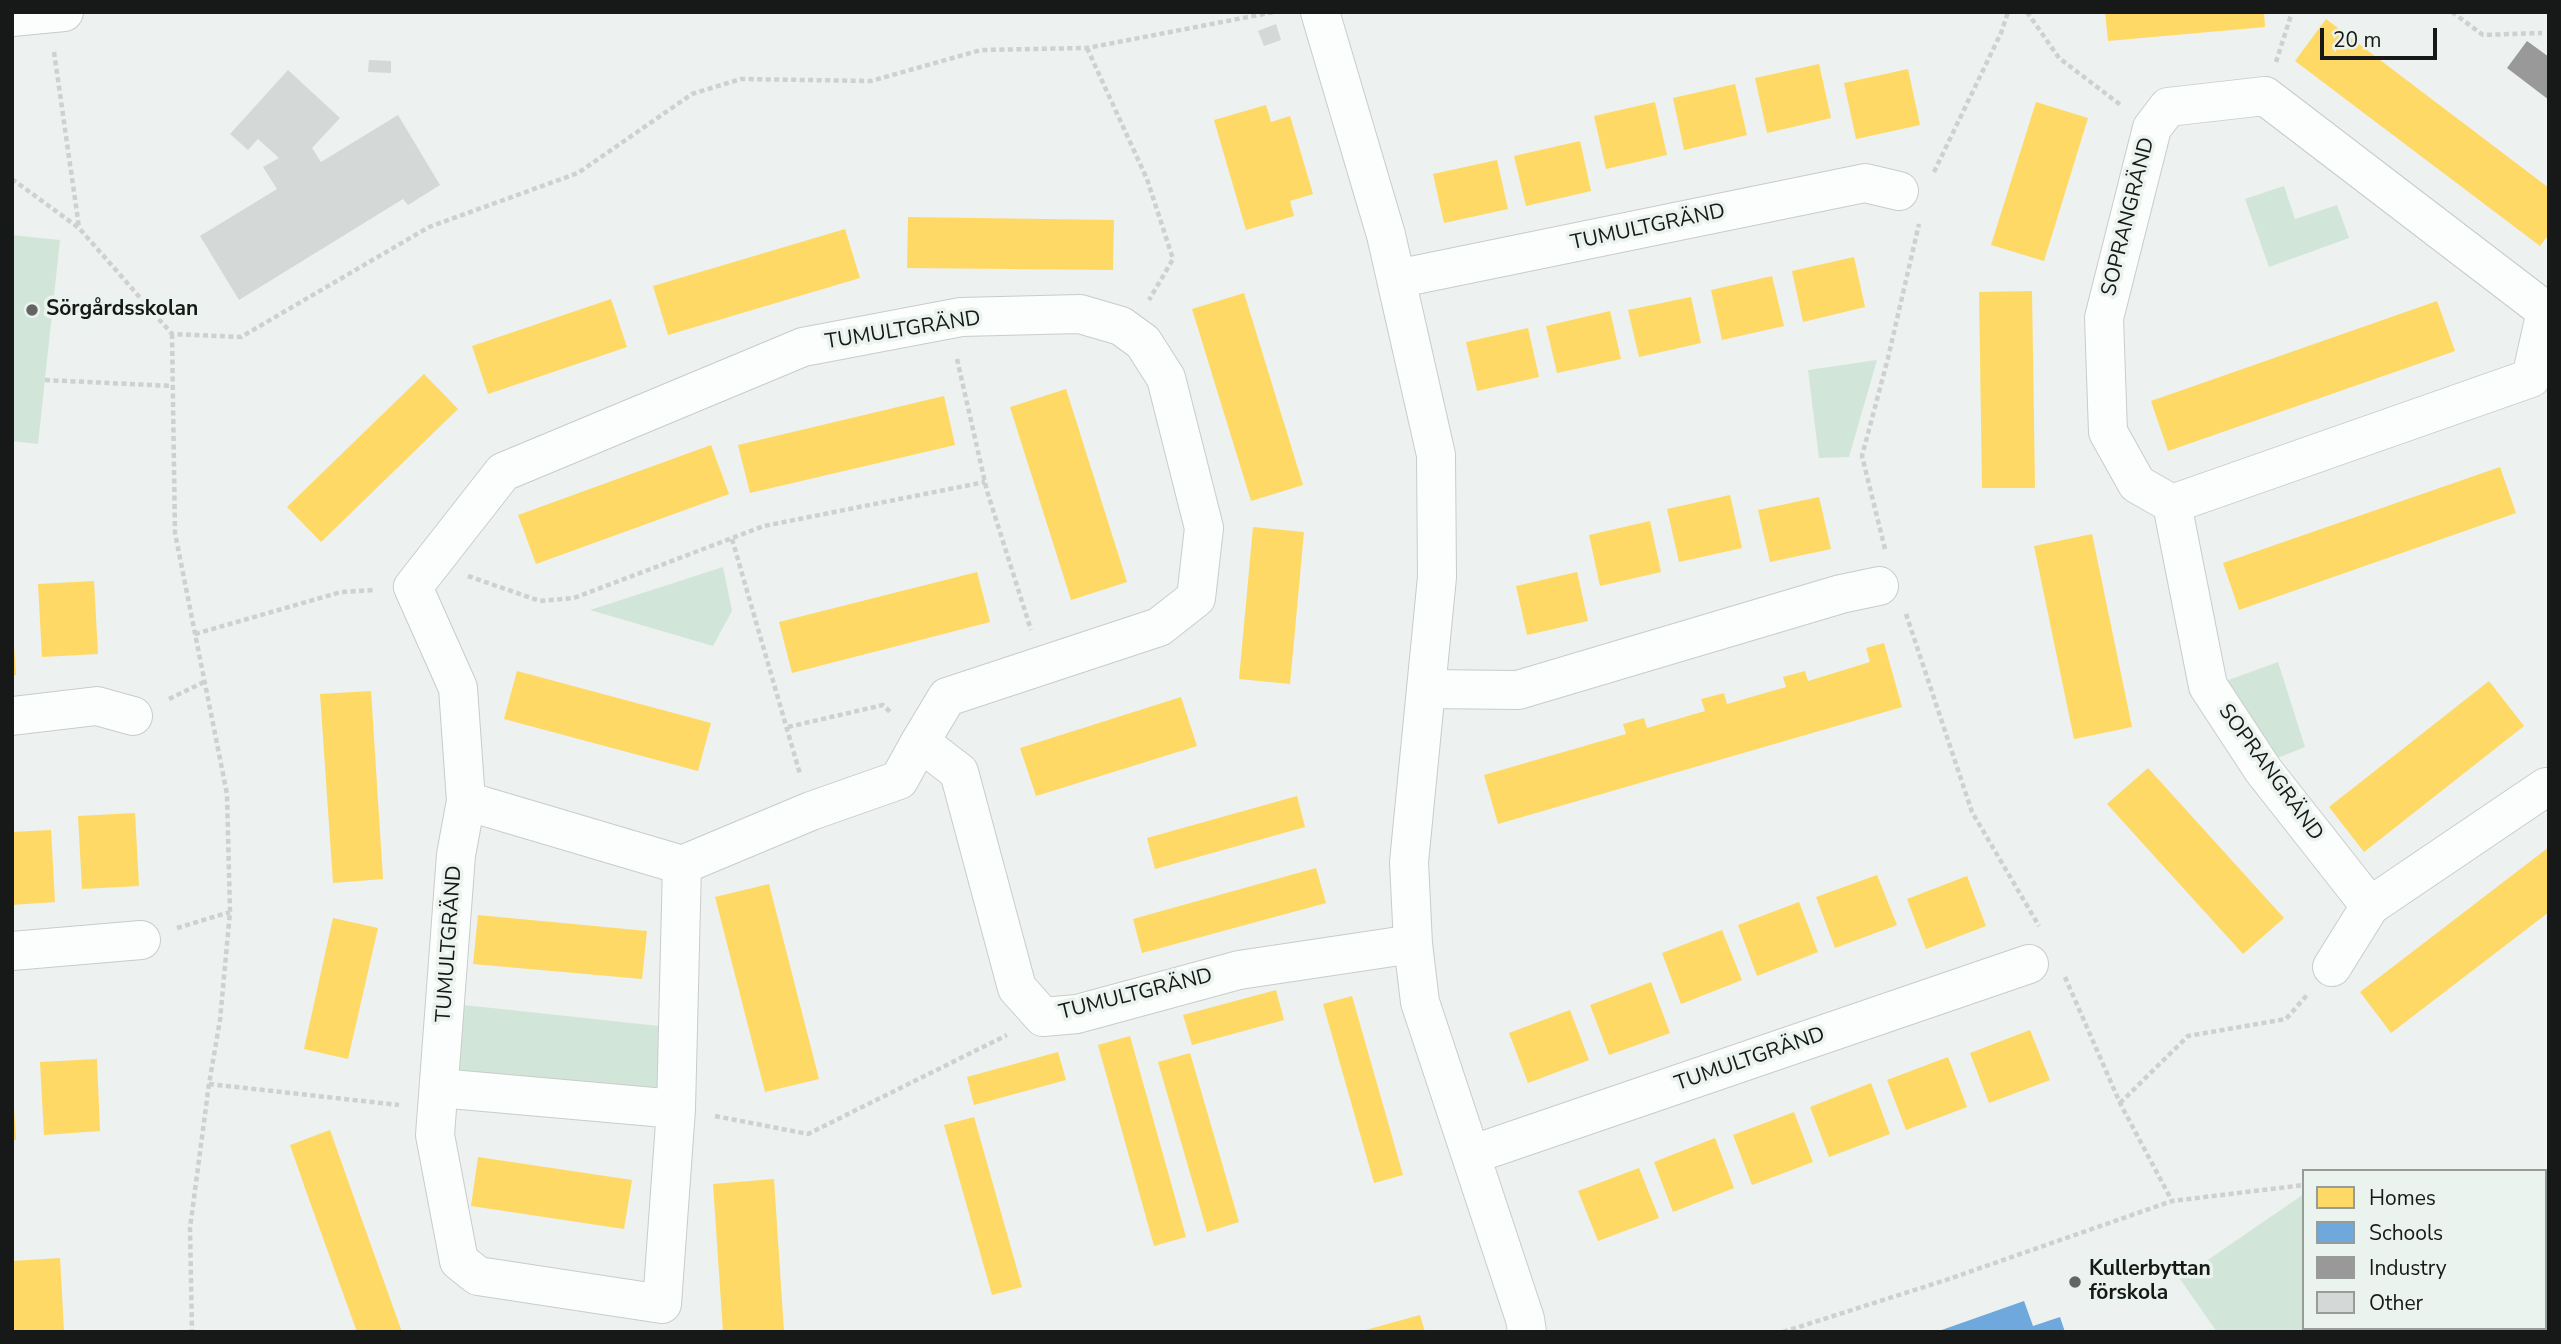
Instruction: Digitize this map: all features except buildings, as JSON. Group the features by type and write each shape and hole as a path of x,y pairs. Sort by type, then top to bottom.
{"street":[{"path":"1320,12 1386,235 1436,455 1437,577 1409,863 1413,944 1420,1002 1526,1329"},
{"path":"12,16 58,26"},
{"path":"2172,504 2531,379 2547,309 2265,96"},
{"name":"SOPRANGRÄND","path":"2265,96 2168,107 2151,128 2104,318 2108,432 2137,484 2172,504 2208,686 2263,770 2371,906"},
{"name":"TUMULTGRÄND","path":"1396,279 1865,183 1917,194"},
{"name":"TUMULTGRÄND","path":"1080,314 1121,326 1143,342 1166,378 1204,528 1196,598 1159,627 947,697 898,780 811,811 682,865 676,1109 663,1318 478,1276 459,1261 435,1135 456,855 466,801 458,688 422,575 503,472 803,347 961,317 1080,314"},
{"path":"1426,689 1518,690 1889,582"},
{"path":"12,716 97,706 133,716"},
{"name":"TUMULTGRÄND","path":"920,742 959,772 1017,988 1043,1017 1076,1014 1239,970 1413,944"},
{"path":"2332,967 2371,906 2546,787"},
{"path":"466,801 682,865"},
{"path":"12,951 141,940"},
{"name":"TUMULTGRÄND","path":"1471,1155 2045,956"},
{"path":"438,1099 676,1109"}],"path":[{"path":"172,334 241,337 429,227 578,173 692,94 741,79 872,80 981,50 1087,48 1273,12"},
{"path":"2008,12 2001,33 1917,194 1888,358 1862,456 1889,582 1972,812 2172,1201"},
{"path":"2027,12 2059,58 2151,128"},
{"path":"2265,96 2292,12"},
{"path":"2452,12 2483,35 2542,33"},
{"path":"58,26 79,228"},
{"path":"1087,48 1147,179 1173,258 1148,301 1121,326"},
{"path":"12,179 79,228 172,334 175,533 227,794 230,912 220,1020 190,1228 191,1332"},
{"path":"948,320 985,482 1042,664"},
{"path":"45,380 173,386"},
{"path":"195,634 341,592 422,575 540,601 574,597 764,526 985,482"},
{"path":"733,539 811,811"},
{"path":"788,727 883,705 920,742"},
{"path":"141,940 230,912"},
{"path":"2120,1103 2188,1036 2286,1018 2332,967"},
{"path":"676,1109 808,1134 1043,1017"},
{"path":"209,1084 438,1099"},
{"path":"1783,1332 1946,1280 2172,1201 2302,1185"}],"green space":[{"path":"2284,186 2295,219 2337,205 2349,238 2269,267 2245,199"},
{"name":"Sörgårdsskolan","path":"12,235 60,240 38,444 12,441"},
{"path":"1877,360 1849,457 1819,458 1808,370"},
{"path":"723,567 732,611 713,646 590,610"},
{"path":"2278,662 2305,747 2270,761 2223,682"},
{"path":"464,1005 668,1027 661,1092 457,1070"},
{"path":"2302,1195 2302,1330 2401,1332 2217,1332 2180,1279"}],"place":[{"name":"Sörgårdsskolan","path":"32,310"},
{"name":"Kullerbyttan förskola","path":"2075,1282"}]}
